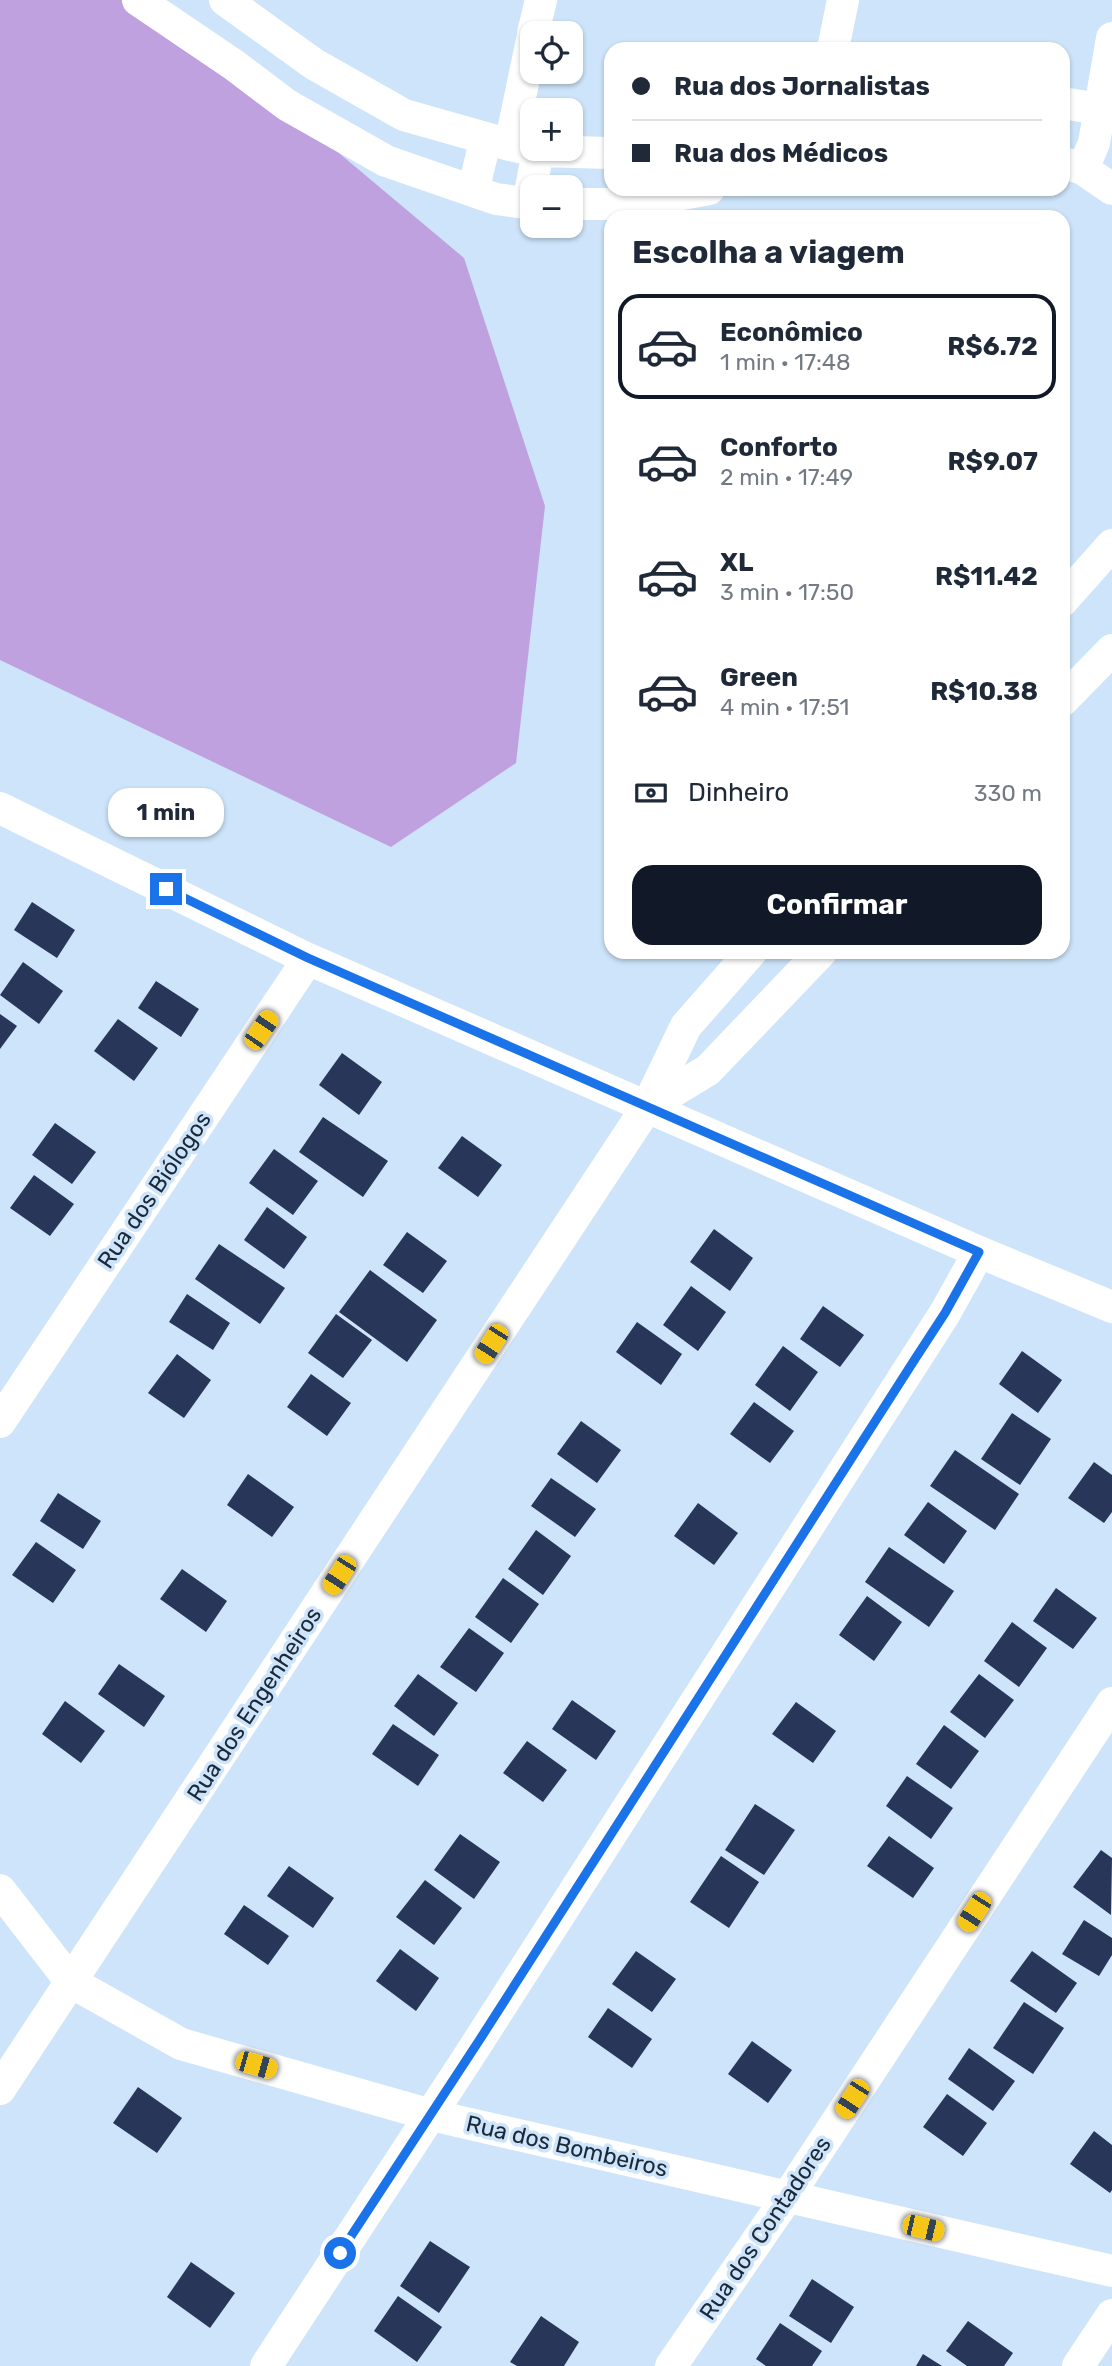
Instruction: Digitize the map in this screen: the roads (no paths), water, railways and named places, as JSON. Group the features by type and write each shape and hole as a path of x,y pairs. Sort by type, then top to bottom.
{"street":[{"path":"138,0 234,65 287,105 386,161 496,199 520,203"},
{"path":"536,21 541,0"},
{"path":"835,42 844,0"},
{"path":"234,65 242,5"},
{"path":"242,5 314,64 404,116 512,145 604,152"},
{"path":"1112,38 1106,110 1088,156 1112,189"},
{"path":"521,175 512,145 524,84"},
{"path":"1070,104 1106,110"},
{"path":"473,191 512,145"},
{"path":"583,204 629,204 672,196"},
{"path":"1070,592 1112,545"},
{"path":"1070,693 1112,650"},
{"path":"0,808 308,958 979,1252 1112,1307"},
{"name":"Rua dos Biólogos","path":"0,1422 308,958"},
{"name":"Rua dos Engenheiros","path":"0,2089 647,1107 686,1026 745,959"},
{"name":"Rua dos Engenheiros","path":"647,1107 708,1070 814,959"},
{"path":"266,2366 431,2115 945,1313 979,1252"},
{"name":"Rua dos Contadores","path":"671,2366 788,2196 1112,1703"},
{"name":"Rua dos Bombeiros","path":"0,1889 71,1982 181,2044 431,2115 1112,2271"},
{"path":"1078,2366 1112,2315"}]}
